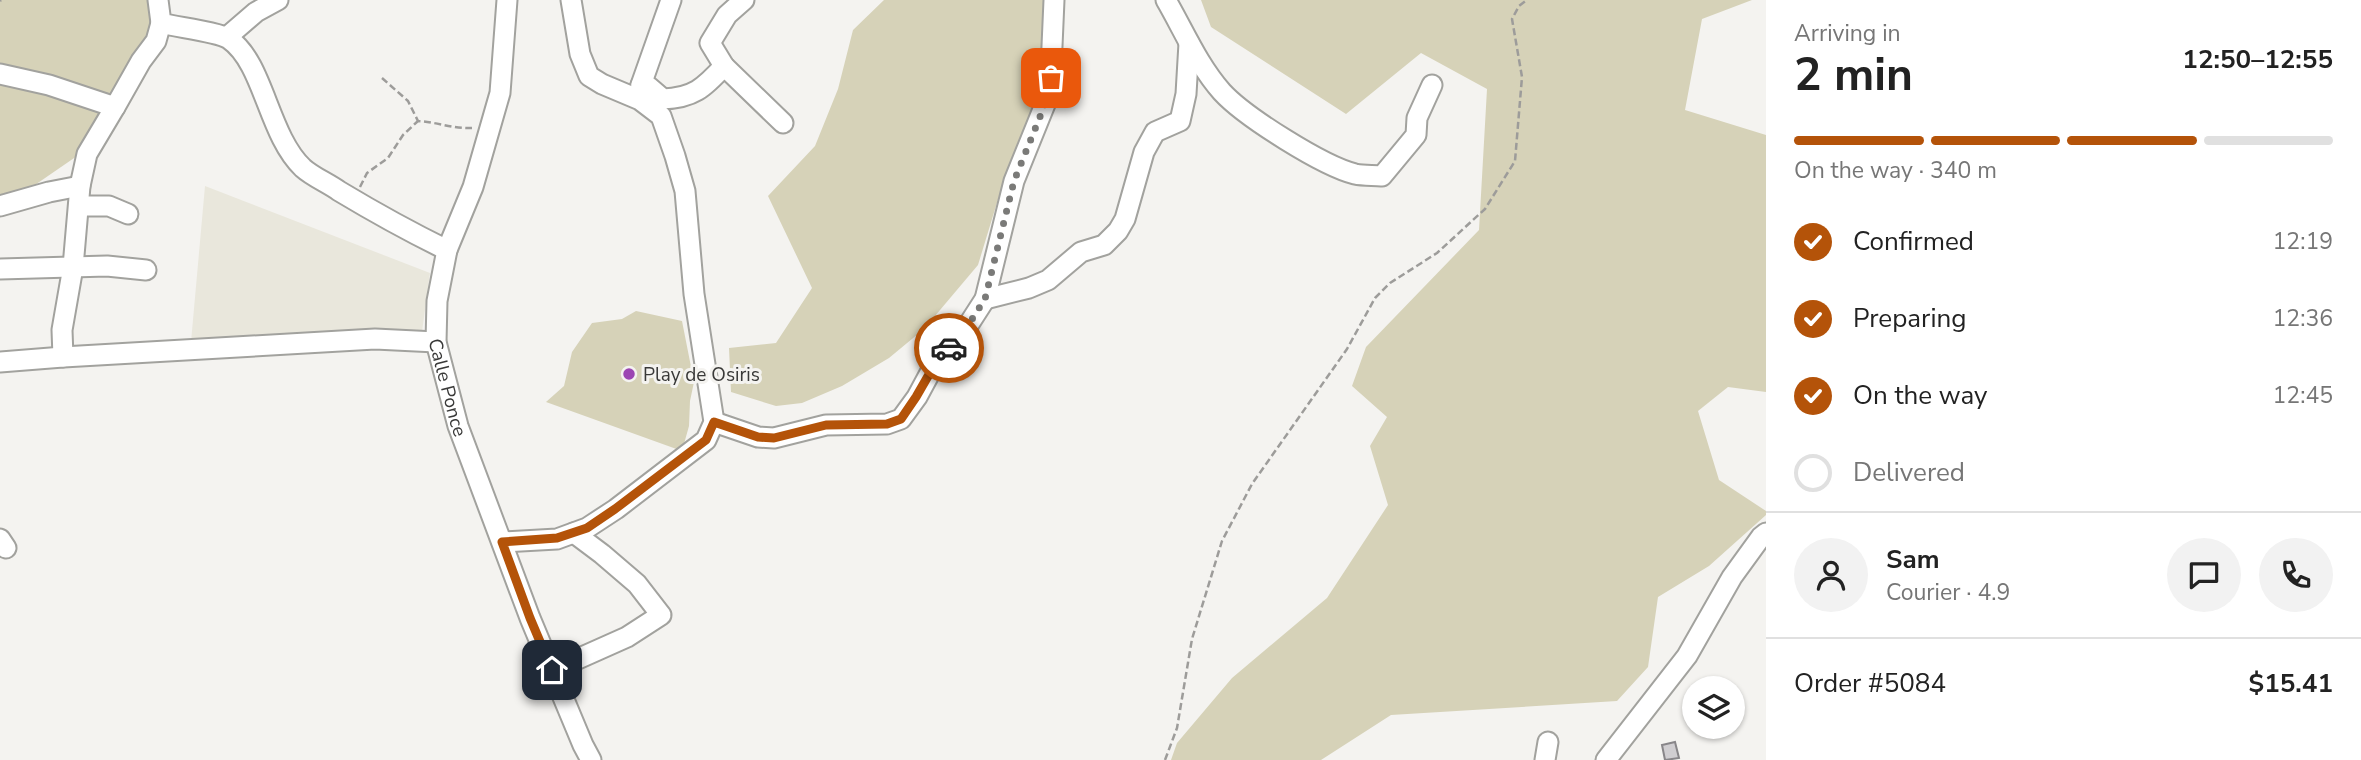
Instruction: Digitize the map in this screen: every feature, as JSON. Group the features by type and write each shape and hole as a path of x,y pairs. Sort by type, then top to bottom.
{"street":[{"path":"63,356 62,330 73,267 80,186 87,154 141,61 156,41 161,23 158,0"},
{"path":"227,37 256,12 278,0"},
{"name":"Calle Ponce","path":"507,0 500,93 473,187 447,250 437,301 436,342 458,426 530,618 591,760"},
{"path":"502,542 557,538 587,528 706,440 714,422 694,294 685,191 661,116 641,93 602,85 589,76 582,64 570,0"},
{"path":"641,93 671,0"},
{"path":"744,0 727,15 710,43 724,66 783,123"},
{"path":"714,422 758,437 774,438 826,425 887,424 901,419 931,371 967,327 985,299 1014,181 1050,92 1054,0"},
{"path":"1166,0 1201,64 1223,93 1252,117 1287,140 1355,174 1382,176 1395,161 1416,135 1417,118 1432,85"},
{"path":"161,23 227,37 247,60 290,154 304,169 447,250"},
{"path":"985,299 1029,288 1048,280 1081,252 1104,245 1118,231 1125,219 1143,152 1155,132 1180,121 1184,108 1189,42"},
{"path":"641,93 649,87 663,99 684,98 712,79 724,66"},
{"path":"0,74 31,79 116,107"},
{"path":"0,206 49,191 80,186"},
{"path":"79,206 109,206 128,214"},
{"path":"0,269 107,266 146,270"},
{"path":"0,362 63,356 375,339 436,342"},
{"path":"552,670 627,637 661,615 638,584 574,533"},
{"path":"1606,760 1688,656 1732,576 1766,533"}],"path":[{"path":"1166,760 1177,728 1192,639 1222,541 1252,484 1346,349 1375,298 1390,283 1437,253 1485,209 1515,161 1522,77 1512,19 1519,6 1527,0"},
{"path":"382,78 408,101 418,121"},
{"path":"354,199 367,173 388,158 403,135 418,121 434,122 458,129 489,128"}],"shaded area":[{"path":"0,0 148,0 154,28 93,145 0,209"},
{"path":"884,0 1045,0 1040,93 1007,170 978,265 924,329 889,358 842,386 802,403 776,406 731,392 729,348 776,343 812,288 768,196 815,146 838,89 853,30"},
{"path":"1201,0 1752,0 1702,19 1685,110 1766,135 1766,392 1728,387 1698,411 1719,480 1766,511 1766,515 1709,566 1658,597 1648,667 1617,701 1391,715 1321,760 1171,760 1177,743 1232,678 1327,598 1388,505 1370,446 1387,417 1352,386 1366,347 1479,230 1487,89 1421,53 1346,114 1211,27"},
{"path":"205,186 430,273 422,332 191,342"},
{"name":"Play de Osiris","path":"636,311 682,321 694,382 689,426 682,451 546,402 564,386 572,352 592,323 622,319"}],"building":[{"path":"1675,742 1679,758 1665,760 1662,745"}],"way so far":[{"path":"949,348 985,299 1014,181 1050,92 1051,78"}],"place":[{"name":"Play de Osiris","path":"629,374"}],"route":[{"path":"552,670 502,542 557,538 587,528 706,440 714,422 758,437 774,438 826,425 887,424 901,419 949,348"}]}
